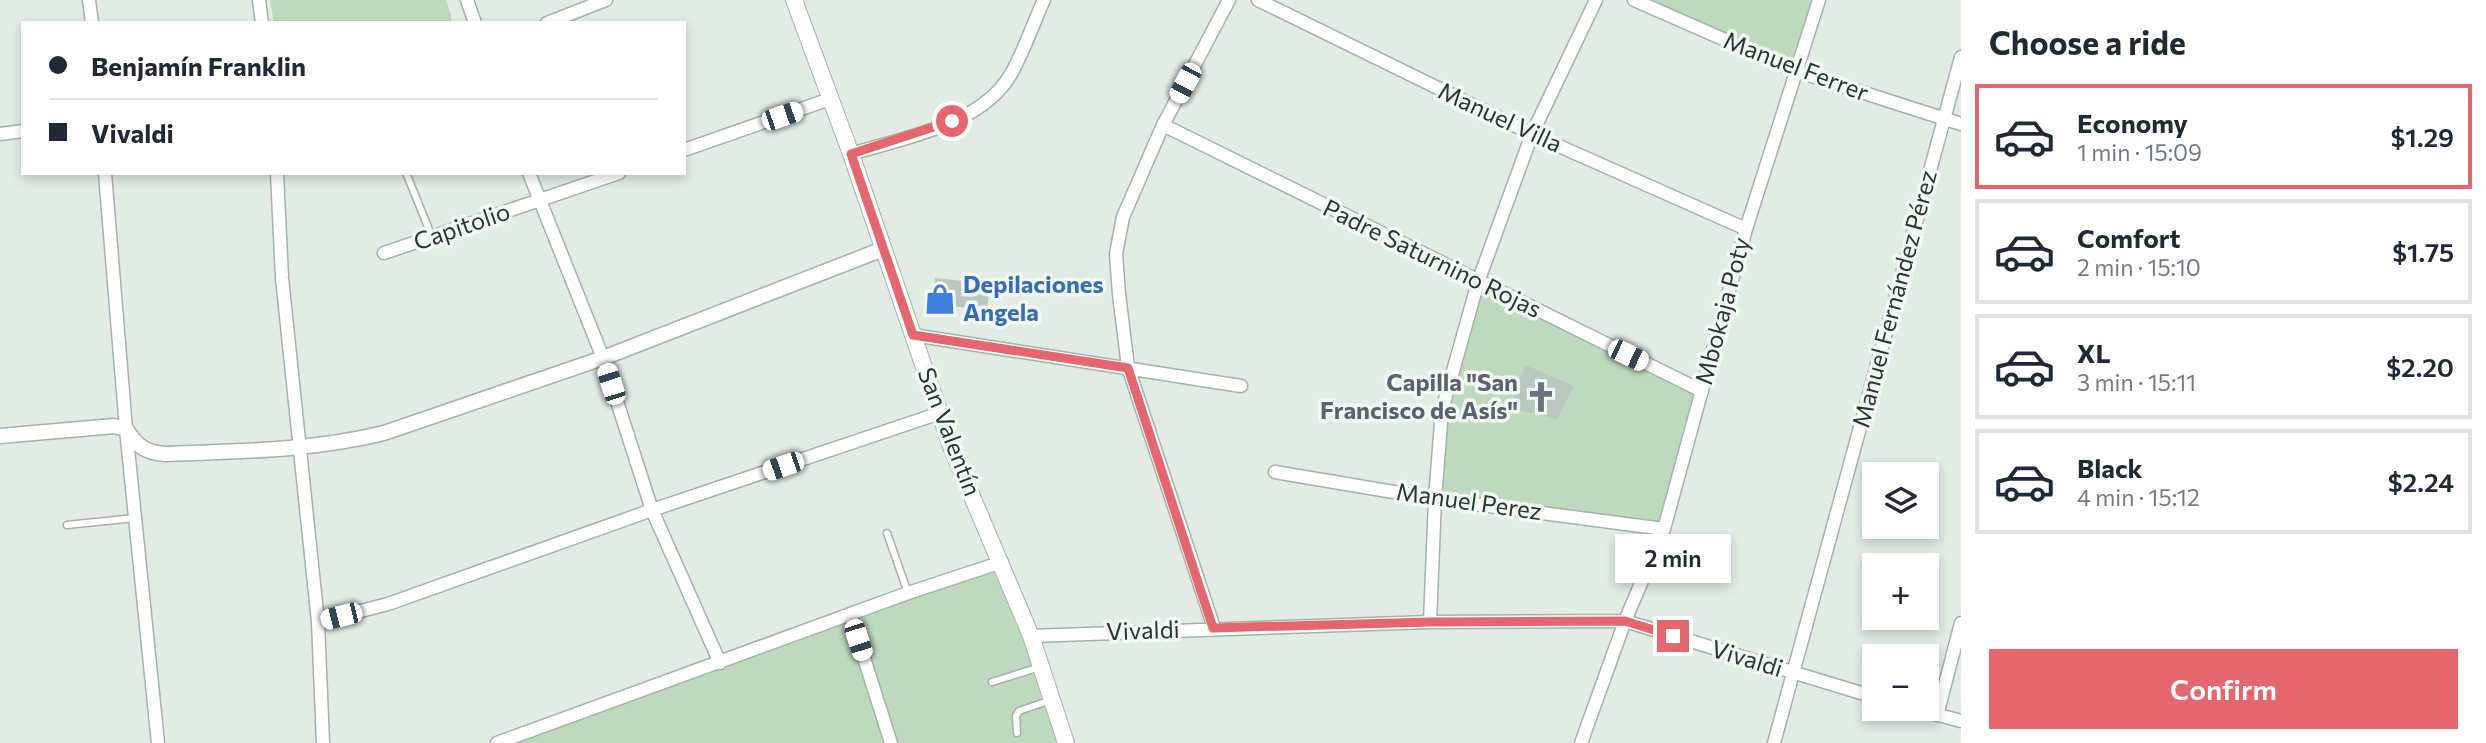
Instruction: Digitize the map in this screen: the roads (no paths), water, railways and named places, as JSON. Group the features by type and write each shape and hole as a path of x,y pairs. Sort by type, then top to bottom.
{"main road":[{"name":"San Valentín","path":"794,0 851,154 952,449 1031,635 1062,742"}],"street":[{"path":"89,0 92,21"},
{"path":"259,0 262,21"},
{"path":"467,0 474,21"},
{"path":"552,21 606,0"},
{"path":"851,154 939,127 965,115 989,99 1010,76 1044,0"},
{"path":"1213,628 1128,368 1116,254 1123,217 1163,125 1229,0"},
{"name":"Manuel Villa","path":"1258,0 1532,134 1746,229"},
{"path":"1430,622 1442,410 1478,282 1532,134 1596,0"},
{"name":"Manuel Ferrer","path":"1634,0 1796,71 1961,124"},
{"name":"Mbokaja Poty","path":"1581,743 1625,621 1664,529 1746,229 1819,0"},
{"name":"Manuel Fernández Pérez","path":"1774,743 1961,57"},
{"path":"686,149 830,99"},
{"name":"Padre Saturnino Rojas","path":"1163,125 1702,391"},
{"path":"0,134 21,131"},
{"path":"105,175 126,429 158,743"},
{"path":"277,175 282,278 318,622 323,743"},
{"path":"530,175 603,358 652,510 720,663"},
{"name":"Capitolio","path":"384,253 613,175"},
{"path":"0,436 114,426 126,429 138,447 150,453 299,449 351,441 384,433 603,358 883,249"},
{"path":"913,335 1241,386"},
{"path":"318,622 388,604 652,510 940,413"},
{"name":"Manuel Perez","path":"1275,472 1435,499 1664,529"},
{"path":"497,743 908,593 1002,562"},
{"path":"850,614 891,743"},
{"name":"Vivaldi","path":"1031,635 1430,622 1625,621 1862,694"},
{"path":"1939,707 1961,623"},
{"path":"1939,716 1961,721"}],"lane":[{"path":"407,175 432,237"},
{"path":"68,525 135,517"},
{"path":"887,533 908,593"},
{"path":"992,682 1042,666"},
{"path":"1017,733 1016,716 1019,711 1052,700"}],"place":[{"name":"Depilaciones Angela","path":"940,299"},
{"name":"Capilla \"San Francisco de Asís\"","path":"1541,397"}]}
